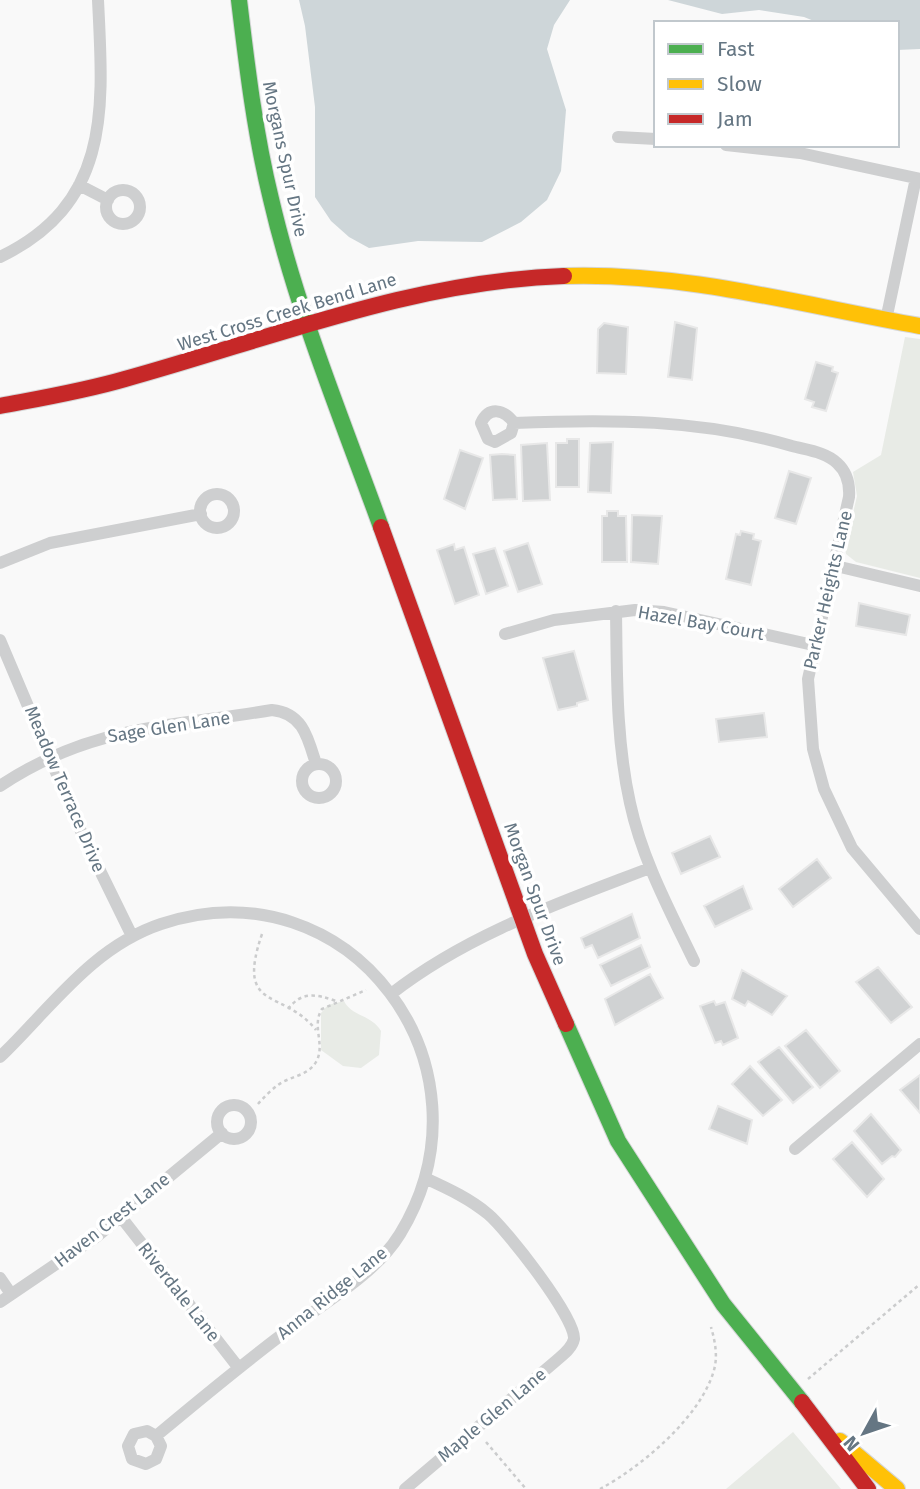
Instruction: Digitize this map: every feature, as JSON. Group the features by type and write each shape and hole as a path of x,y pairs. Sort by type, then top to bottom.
{"street":[{"path":"0,257 48,224 79,185 90,162 101,118 98,0"},
{"name":"Morgans Spur Drive","path":"239,0 251,95 271,200 307,322"},
{"path":"618,137 654,139"},
{"path":"744,147 800,153 918,179 886,320"},
{"path":"79,185 108,201"},
{"name":"West Cross Creek Bend Lane","path":"0,406 112,385 307,322 423,292 538,276 658,278 737,288 920,326"},
{"name":"Morgan Spur Drive","path":"307,322 521,918 618,1141 723,1304 824,1429 868,1489"},
{"name":"Parker Heights Lane","path":"514,423 597,420 699,426 779,442 823,455 835,461 844,471 849,484 849,497 836,566 813,645 808,679 813,750 824,789 852,848 920,929"},
{"path":"0,563 50,543 201,514"},
{"path":"836,566 920,586"},
{"path":"616,611 621,754 630,804 650,868 694,961"},
{"name":"Hazel Bay Court","path":"505,634 554,620 616,611 664,612 813,645"},
{"name":"Meadow Terrace Drive","path":"0,640 83,836 132,936"},
{"name":"Sage Glen Lane","path":"0,786 51,756 120,732 272,710 290,714 301,723 316,764"},
{"path":"391,994 449,952 521,918 650,868"},
{"name":"Anna Ridge Lane","path":"0,1057 87,968 132,936 174,920 211,913 275,918 308,929 339,946 370,971 391,994 417,1037 430,1083 434,1130 427,1179 399,1235 382,1256 238,1367 156,1436"},
{"path":"795,1149 920,1044"},
{"name":"Haven Crest Lane","path":"6,1298 121,1217 222,1133"},
{"name":"Maple Glen Lane","path":"405,1489 558,1360 570,1349 574,1338 568,1319 503,1229 467,1199 427,1179"},
{"name":"Riverdale Lane","path":"121,1217 238,1367"},
{"path":"0,1278 6,1298"},
{"name":"Morgan Spur Drive","path":"824,1429 897,1489"}],"path":[{"path":"262,934 254,960 256,981 268,998 302,1016 318,1033"},
{"path":"258,1104 281,1083 312,1067 320,1050 320,1012 336,1001 356,997 372,986"},
{"path":"288,1009 299,998 311,994 336,1001"},
{"path":"808,1379 920,1284"},
{"path":"600,1489 653,1455 696,1402 714,1369 716,1351 711,1327"},
{"path":"486,1441 526,1489"}],"shaded area":[{"path":"299,0 570,0 554,25 547,49 566,110 561,171 547,200 521,222 482,242 418,241 369,248 349,237 331,221 315,197 315,107"},
{"path":"668,0 920,0 920,49 899,50 899,21 814,21 759,10 722,14"},
{"path":"905,337 920,339 920,578 856,562 846,554 845,547 857,496 853,472 881,455"},
{"path":"344,1001 351,1010 372,1022 381,1031 379,1055 361,1068 343,1066 321,1050 321,1013 328,1005"},
{"path":"793,1432 841,1489 726,1489"}],"building":[{"path":"675,322 697,328 692,380 668,377"},
{"path":"604,323 628,327 626,374 597,373 598,329"},
{"path":"816,362 833,367 832,371 838,373 826,411 812,407 814,402 805,399"},
{"path":"567,439 579,439 579,487 556,487 556,443 567,443"},
{"path":"613,442 611,493 588,492 590,443"},
{"path":"547,443 550,500 523,501 521,445"},
{"path":"460,450 483,458 465,509 444,499"},
{"path":"490,455 515,455 517,499 493,500"},
{"path":"789,471 811,478 796,524 775,518"},
{"path":"607,511 618,511 618,516 626,516 627,562 602,562 602,516 607,516"},
{"path":"632,515 662,516 658,564 631,562"},
{"path":"741,531 754,534 753,539 761,541 751,585 726,579 736,534 740,535"},
{"path":"528,543 542,584 518,592 504,551"},
{"path":"454,544 455,550 464,547 479,595 455,604 437,550"},
{"path":"495,548 508,586 486,594 473,554"},
{"path":"859,603 910,615 906,635 856,626"},
{"path":"574,651 588,700 577,703 577,706 558,710 543,658"},
{"path":"764,713 767,737 719,742 716,719"},
{"path":"710,836 720,857 681,874 672,853"},
{"path":"817,859 831,878 793,907 779,889"},
{"path":"743,886 752,909 715,927 704,906"},
{"path":"632,914 640,938 598,958 592,945 585,948 581,938"},
{"path":"641,945 650,967 611,986 600,965"},
{"path":"878,967 912,1007 891,1023 856,982"},
{"path":"742,970 787,996 772,1015 748,1001 745,1006 732,999"},
{"path":"650,974 663,998 615,1025 605,999"},
{"path":"714,1001 716,1005 725,1002 738,1038 723,1045 721,1041 715,1043 700,1006"},
{"path":"806,1030 840,1071 820,1088 785,1046"},
{"path":"779,1047 813,1087 793,1103 758,1062"},
{"path":"750,1066 782,1100 763,1116 732,1084"},
{"path":"920,1075 920,1113 900,1090"},
{"path":"718,1106 752,1120 747,1144 709,1129"},
{"path":"871,1114 901,1150 882,1164 854,1131"},
{"path":"852,1142 884,1179 867,1197 833,1159"}],"traffic: fast":[{"path":"239,0 256,125 265,175 282,241 321,364 381,527"},
{"path":"566,1024 618,1141 723,1304 802,1402"}],"traffic: slow":[{"path":"564,276 609,276 699,285 920,326"},
{"path":"840,1441 897,1489"}],"traffic: jam":[{"path":"0,406 110,383 397,300 507,280 564,276"},
{"path":"381,527 535,954 566,1024"},
{"path":"802,1402 868,1489"}]}
